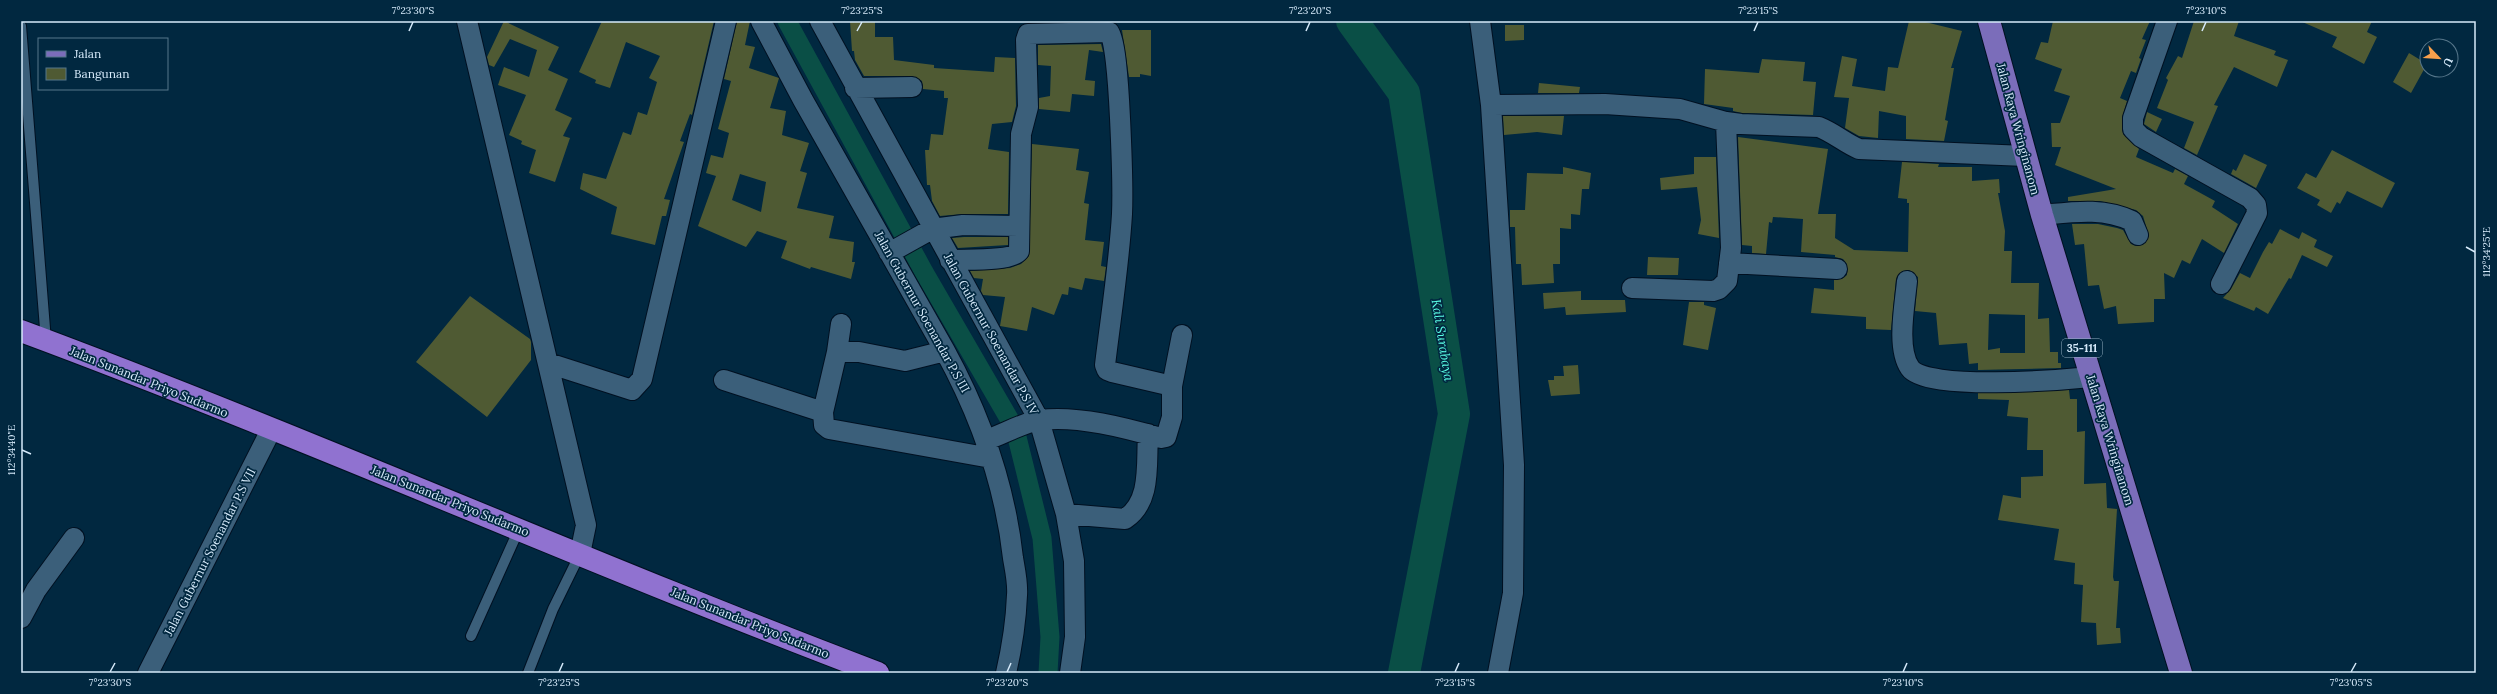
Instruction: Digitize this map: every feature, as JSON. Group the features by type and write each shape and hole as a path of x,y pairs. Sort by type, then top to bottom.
{"highway":[{"name":"Jalan Sunandar Priyo Sudarmo","path":"21,332 519,528 580,554 878,673"}],"main road":[{"name":"Jalan Raya Wringinanom","path":"1989,21 2042,215 2181,673"}],"street":[{"path":"467,21 586,525 580,554"},
{"path":"548,363 632,390 642,379 726,21"},
{"name":"Jalan Gubernur Soenandar P.S III","path":"761,21 893,251 993,444 1010,531 1017,593 1013,641 1006,673"},
{"name":"Jalan Gubernur Soenandar P.S IV","path":"820,21 929,231 950,260 1035,422 1066,514 1074,562 1075,637 1070,673"},
{"path":"1480,21 1491,105 1514,466 1513,593 1498,673"},
{"path":"2167,21 2133,118 2133,129 2141,137 2250,198 2256,205 2257,213 2221,284"},
{"path":"950,260 1007,258 1017,255 1020,246 1018,226 1021,134 1028,106 1026,40 1028,27 1108,32 1113,39 1118,82 1122,214 1105,365 1107,370 1112,372 1172,386"},
{"path":"855,88 912,87"},
{"path":"1491,105 1605,104 1680,109 1726,122 1819,127 1831,131 1848,145 1859,150 2025,156"},
{"path":"1632,288 1713,291 1719,290 1727,281 1729,263 1726,122"},
{"path":"2042,215 2094,210 2120,215 2132,221 2138,235"},
{"path":"893,251 929,231 963,225 1018,226"},
{"path":"1729,263 1837,269"},
{"path":"1907,281 1902,345 1910,367 1919,376 1954,382 2010,382 2091,377"},
{"path":"841,324 838,352 824,412 824,425 829,429 993,444 1035,422 1116,426 1161,438 1169,432 1172,417 1172,386 1182,335"},
{"path":"838,352 859,352 906,361 945,351"},
{"path":"724,380 824,412"},
{"name":"Jalan Gubernur Soenandar P.S VII","path":"148,673 271,430"},
{"path":"1066,514 1125,519 1133,514 1139,508 1145,492 1148,434"},
{"path":"21,618 36,590 74,538"}],"lane":[{"path":"21,26 46,341"},
{"path":"471,636 519,528"},
{"path":"528,673 553,608 580,554"}],"building":[{"path":"504,21 559,47 548,70 568,79 555,110 572,118 563,136 570,138 555,182 529,173 536,150 521,144 522,141 509,135 526,95 498,85 504,67 529,77 537,50 510,39 494,67 489,65 487,57"},
{"path":"602,21 714,21 692,115 690,114 680,141 684,142 664,199 670,200 666,216 662,216 655,245 611,234 617,207 580,189 583,173 606,179 623,132 631,135 638,112 647,115 657,82 649,78 660,56 626,42 610,88 595,83 596,80 579,72"},
{"path":"737,21 750,21 745,45 755,47 749,68 779,78 770,108 786,111 782,135 809,143 800,171 807,173 797,208 834,216 829,238 854,242 852,262 855,262 851,279 811,267 810,269 781,258 787,241 757,231 746,247 698,226 716,176 706,173 711,155 723,158 729,133 718,129 731,81 724,79","holes":["740,174 766,182 761,212 732,200"]},
{"path":"850,21 875,21 875,37 893,37 894,60 934,65 934,68 994,72 995,57 1015,58 1016,106 1012,122 992,124 988,149 1009,152 1008,214 963,214 940,216 932,201 930,185 927,185 925,150 929,150 931,134 943,135 948,98 944,98 944,91 923,89 922,81 912,76 864,76 855,60 854,51 852,51"},
{"path":"1909,21 1921,21 1962,31 1951,68 1954,68 1945,120 1948,121 1944,141 1906,139 1906,116 1879,111 1878,138 1859,136 1845,128 1849,98 1834,97 1842,56 1857,59 1852,86 1885,91 1888,67 1898,68"},
{"path":"2053,21 2150,21 2142,39 2146,40 2139,58 2141,59 2136,73 2131,71 2120,98 2127,101 2122,118 2123,134 2139,149 2136,157 2173,173 2175,169 2188,176 2184,184 2215,201 2212,207 2238,224 2224,253 2202,239 2190,264 2182,260 2174,278 2164,273 2165,299 2154,299 2154,322 2118,324 2116,306 2104,309 2099,285 2088,286 2084,244 2075,245 2072,224 2098,224 2123,230 2131,244 2136,246 2143,245 2149,236 2143,216 2136,210 2100,201 2068,201 2068,197 2116,189 2055,165 2061,147 2052,147 2051,123 2060,123 2070,96 2054,91 2062,69 2035,59 2041,42 2048,43"},
{"path":"2194,21 2239,21 2234,36 2276,51 2274,55 2288,60 2277,87 2234,67 2214,105 2218,106 2197,155 2184,148 2194,122 2157,108 2168,80 2166,78 2178,56 2182,58"},
{"path":"2300,21 2372,21 2367,32 2377,37 2364,64 2332,47 2337,37"},
{"path":"1505,25 1524,25 1524,40 1505,41"},
{"path":"1122,30 1151,30 1151,76 1140,74 1140,77 1129,77"},
{"path":"1101,44 1103,52 1089,50 1085,80 1095,81 1094,96 1072,94 1070,112 1039,109 1039,98 1050,96 1051,66 1038,65 1038,45"},
{"path":"2409,53 2419,59 2419,78 2411,93 2393,82"},
{"path":"1762,59 1805,62 1803,81 1816,82 1813,115 1742,113 1733,111 1733,108 1704,104 1705,69 1759,73"},
{"path":"1539,83 1580,87 1579,93 1538,93"},
{"path":"2147,112 2162,119 2156,132 2144,124"},
{"path":"1503,116 1564,116 1562,135 1537,132 1504,135"},
{"path":"1738,137 1828,149 1818,214 1836,214 1835,238 1854,250 1908,252 1909,203 1907,203 1907,199 1898,198 1902,162 1939,164 1938,167 1972,167 1972,181 1999,179 2000,193 1998,193 2005,231 2004,251 2012,251 2011,283 2039,283 2038,319 2049,318 2050,352 2058,352 2058,363 2061,363 2061,368 1978,370 1978,363 1969,364 1967,343 1939,345 1936,313 1915,311 1918,277 1909,270 1902,271 1896,279 1891,330 1866,329 1866,317 1811,313 1814,288 1834,290 1834,280 1842,279 1847,275 1847,264 1843,259 1835,257 1835,255 1801,252 1803,219 1773,217 1772,223 1769,222 1766,254 1752,253 1752,246 1742,245","holes":["1989,314 2025,315 2025,353 2000,353 2000,348 1988,350"]},
{"path":"1032,144 1079,149 1076,170 1089,172 1084,203 1089,204 1085,240 1104,242 1101,266 1106,267 1104,281 1085,278 1082,290 1069,287 1068,295 1062,294 1054,315 1032,307 1027,331 1000,326 1005,297 983,295 981,291 983,279 974,278 970,271 1010,268 1021,264 1029,256"},
{"path":"2332,150 2395,183 2382,208 2347,191 2340,204 2337,202 2331,213 2317,205 2320,200 2297,188 2306,173 2316,178"},
{"path":"2244,154 2267,165 2256,188 2231,174 2233,169 2236,171"},
{"path":"1694,157 1716,157 1719,238 1698,234 1701,220 1697,187 1661,190 1660,178 1694,174"},
{"path":"1563,167 1591,173 1589,189 1582,189 1580,215 1571,214 1571,229 1560,228 1560,264 1553,264 1554,283 1522,285 1521,264 1516,264 1515,227 1510,227 1510,210 1525,210 1527,173 1563,174"},
{"path":"2280,229 2299,239 2302,232 2317,240 2314,247 2333,256 2327,267 2302,255 2291,279 2289,278 2268,314 2256,307 2254,311 2223,298 2231,289 2240,273 2250,278 2269,242 2272,244"},
{"path":"1008,237 1008,245 958,248 952,238"},
{"path":"1648,257 1679,258 1678,275 1647,275"},
{"path":"1581,291 1581,300 1625,300 1626,312 1566,315 1565,307 1544,309 1543,293"},
{"path":"470,296 530,339 531,342 531,360 487,417 416,362"},
{"path":"1689,302 1704,302 1704,305 1716,308 1708,350 1683,345"},
{"path":"1578,365 1580,394 1551,396 1548,380 1554,380 1554,376 1564,376 1563,366"},
{"path":"2069,390 2070,399 2077,399 2077,432 2085,431 2084,484 2106,483 2107,508 2117,509 2113,577 2114,581 2119,581 2116,628 2120,628 2121,643 2097,645 2096,623 2081,622 2083,585 2074,584 2075,563 2054,560 2059,529 1998,520 2003,495 2021,498 2021,477 2043,476 2043,450 2027,450 2028,418 2007,416 2009,400 1978,399 1978,393"}],"waterway":[{"path":"787,21 924,272 1015,429 1042,538 1050,637 1048,673"},
{"name":"Kali Surabaya","path":"1352,21 1404,93 1454,414 1404,673"}]}
